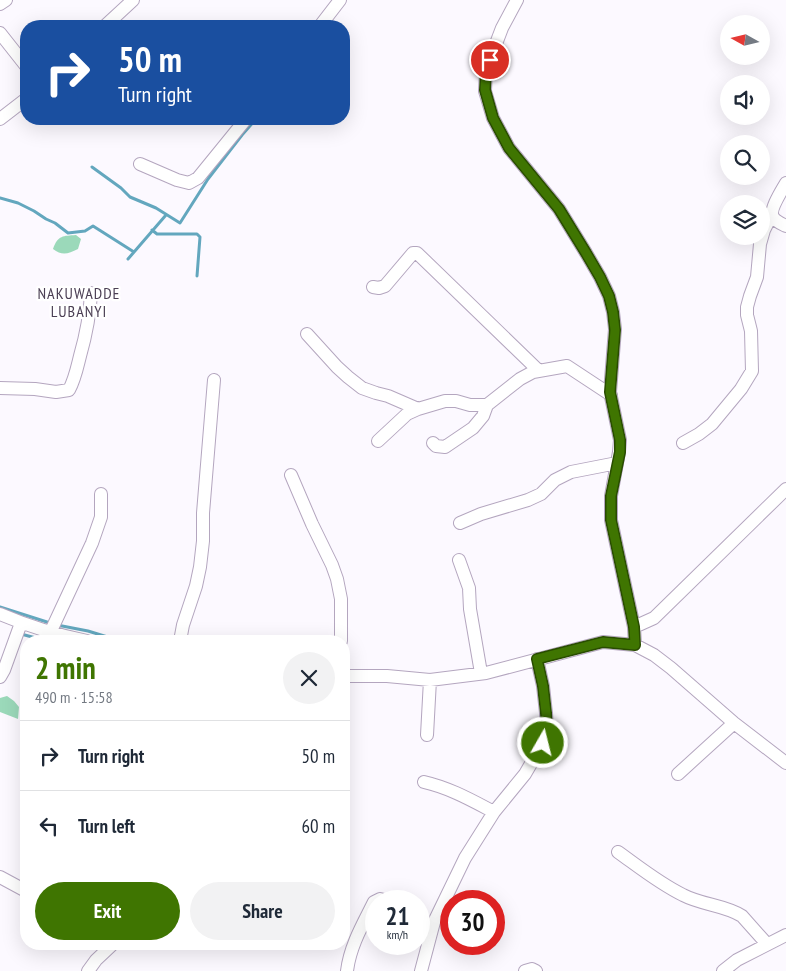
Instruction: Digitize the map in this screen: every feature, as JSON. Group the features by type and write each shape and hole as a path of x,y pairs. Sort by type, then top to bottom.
{"street":[{"path":"0,4 6,0"},
{"path":"115,20 133,0"},
{"path":"325,20 340,0"},
{"path":"517,0 502,28 486,70 485,90 493,118 509,148 559,209 600,277 609,296 615,330 610,388 620,440 620,452 611,496 611,520 634,627 635,645"},
{"path":"0,33 20,58"},
{"path":"0,118 20,103"},
{"path":"140,164 176,180 189,183 198,178 241,125"},
{"path":"683,444 712,424 741,389 752,372 752,330 746,315 747,307 757,277 760,244 764,230 772,214 772,209 786,183"},
{"path":"772,214 774,219 786,226"},
{"path":"373,288 386,286 414,253 417,253 539,371"},
{"path":"0,388 56,392 69,390 74,381 84,342 89,319 91,293"},
{"path":"307,334 337,367 362,388 418,408"},
{"path":"433,443 436,446 445,447 473,428 483,416 487,405 520,378 533,372 567,366 611,395"},
{"path":"181,635 200,567 214,380"},
{"path":"378,441 407,414 418,408 444,401 456,401 470,405 487,405"},
{"path":"460,523 481,514 528,500 541,494 555,480 571,472 617,463"},
{"path":"292,476 337,579 341,599 340,635"},
{"path":"634,627 654,618 786,489"},
{"path":"50,633 92,543 101,518 102,494"},
{"path":"459,560 469,588 470,609 481,674"},
{"path":"0,614 59,635"},
{"path":"0,677 21,623"},
{"path":"350,676 387,676 430,680 481,674 603,642 635,645 654,655 734,723 786,762"},
{"path":"421,971 436,916 465,858 494,812 525,774 543,743 547,730 543,686 537,659"},
{"path":"427,735 430,680"},
{"path":"678,774 734,723"},
{"path":"424,782 456,792 494,812"},
{"path":"618,852 658,881 684,896 742,916 767,944"},
{"path":"0,877 20,889"},
{"path":"347,971 348,959 365,921"},
{"path":"724,971 737,960 786,935"},
{"path":"88,971 107,950"},
{"path":"526,971 532,969 536,971"}],"green space":[{"path":"76,235 81,239 78,249 65,254 53,249 61,237"},
{"path":"7,696 19,707 18,719 0,712 0,698"}],"waterway":[{"path":"92,167 130,197 156,208 180,223 208,179 251,125"},
{"path":"0,198 18,203 34,211 68,233 85,231 93,226 134,252"},
{"path":"128,259 166,215"},
{"path":"152,230 157,234 197,234 200,237 197,276"},
{"path":"0,607 47,622"},
{"path":"57,625 101,635"}],"district":[{"name":"NAKUWADDE LUBANYI","path":"79,302"}],"route":[{"path":"490,60 486,70 485,90 493,118 509,148 559,209 586,253 609,296 614,322 610,392 619,432 620,452 611,496 611,520 634,627 635,645 603,642 537,659 546,713 547,730 543,743"}]}
